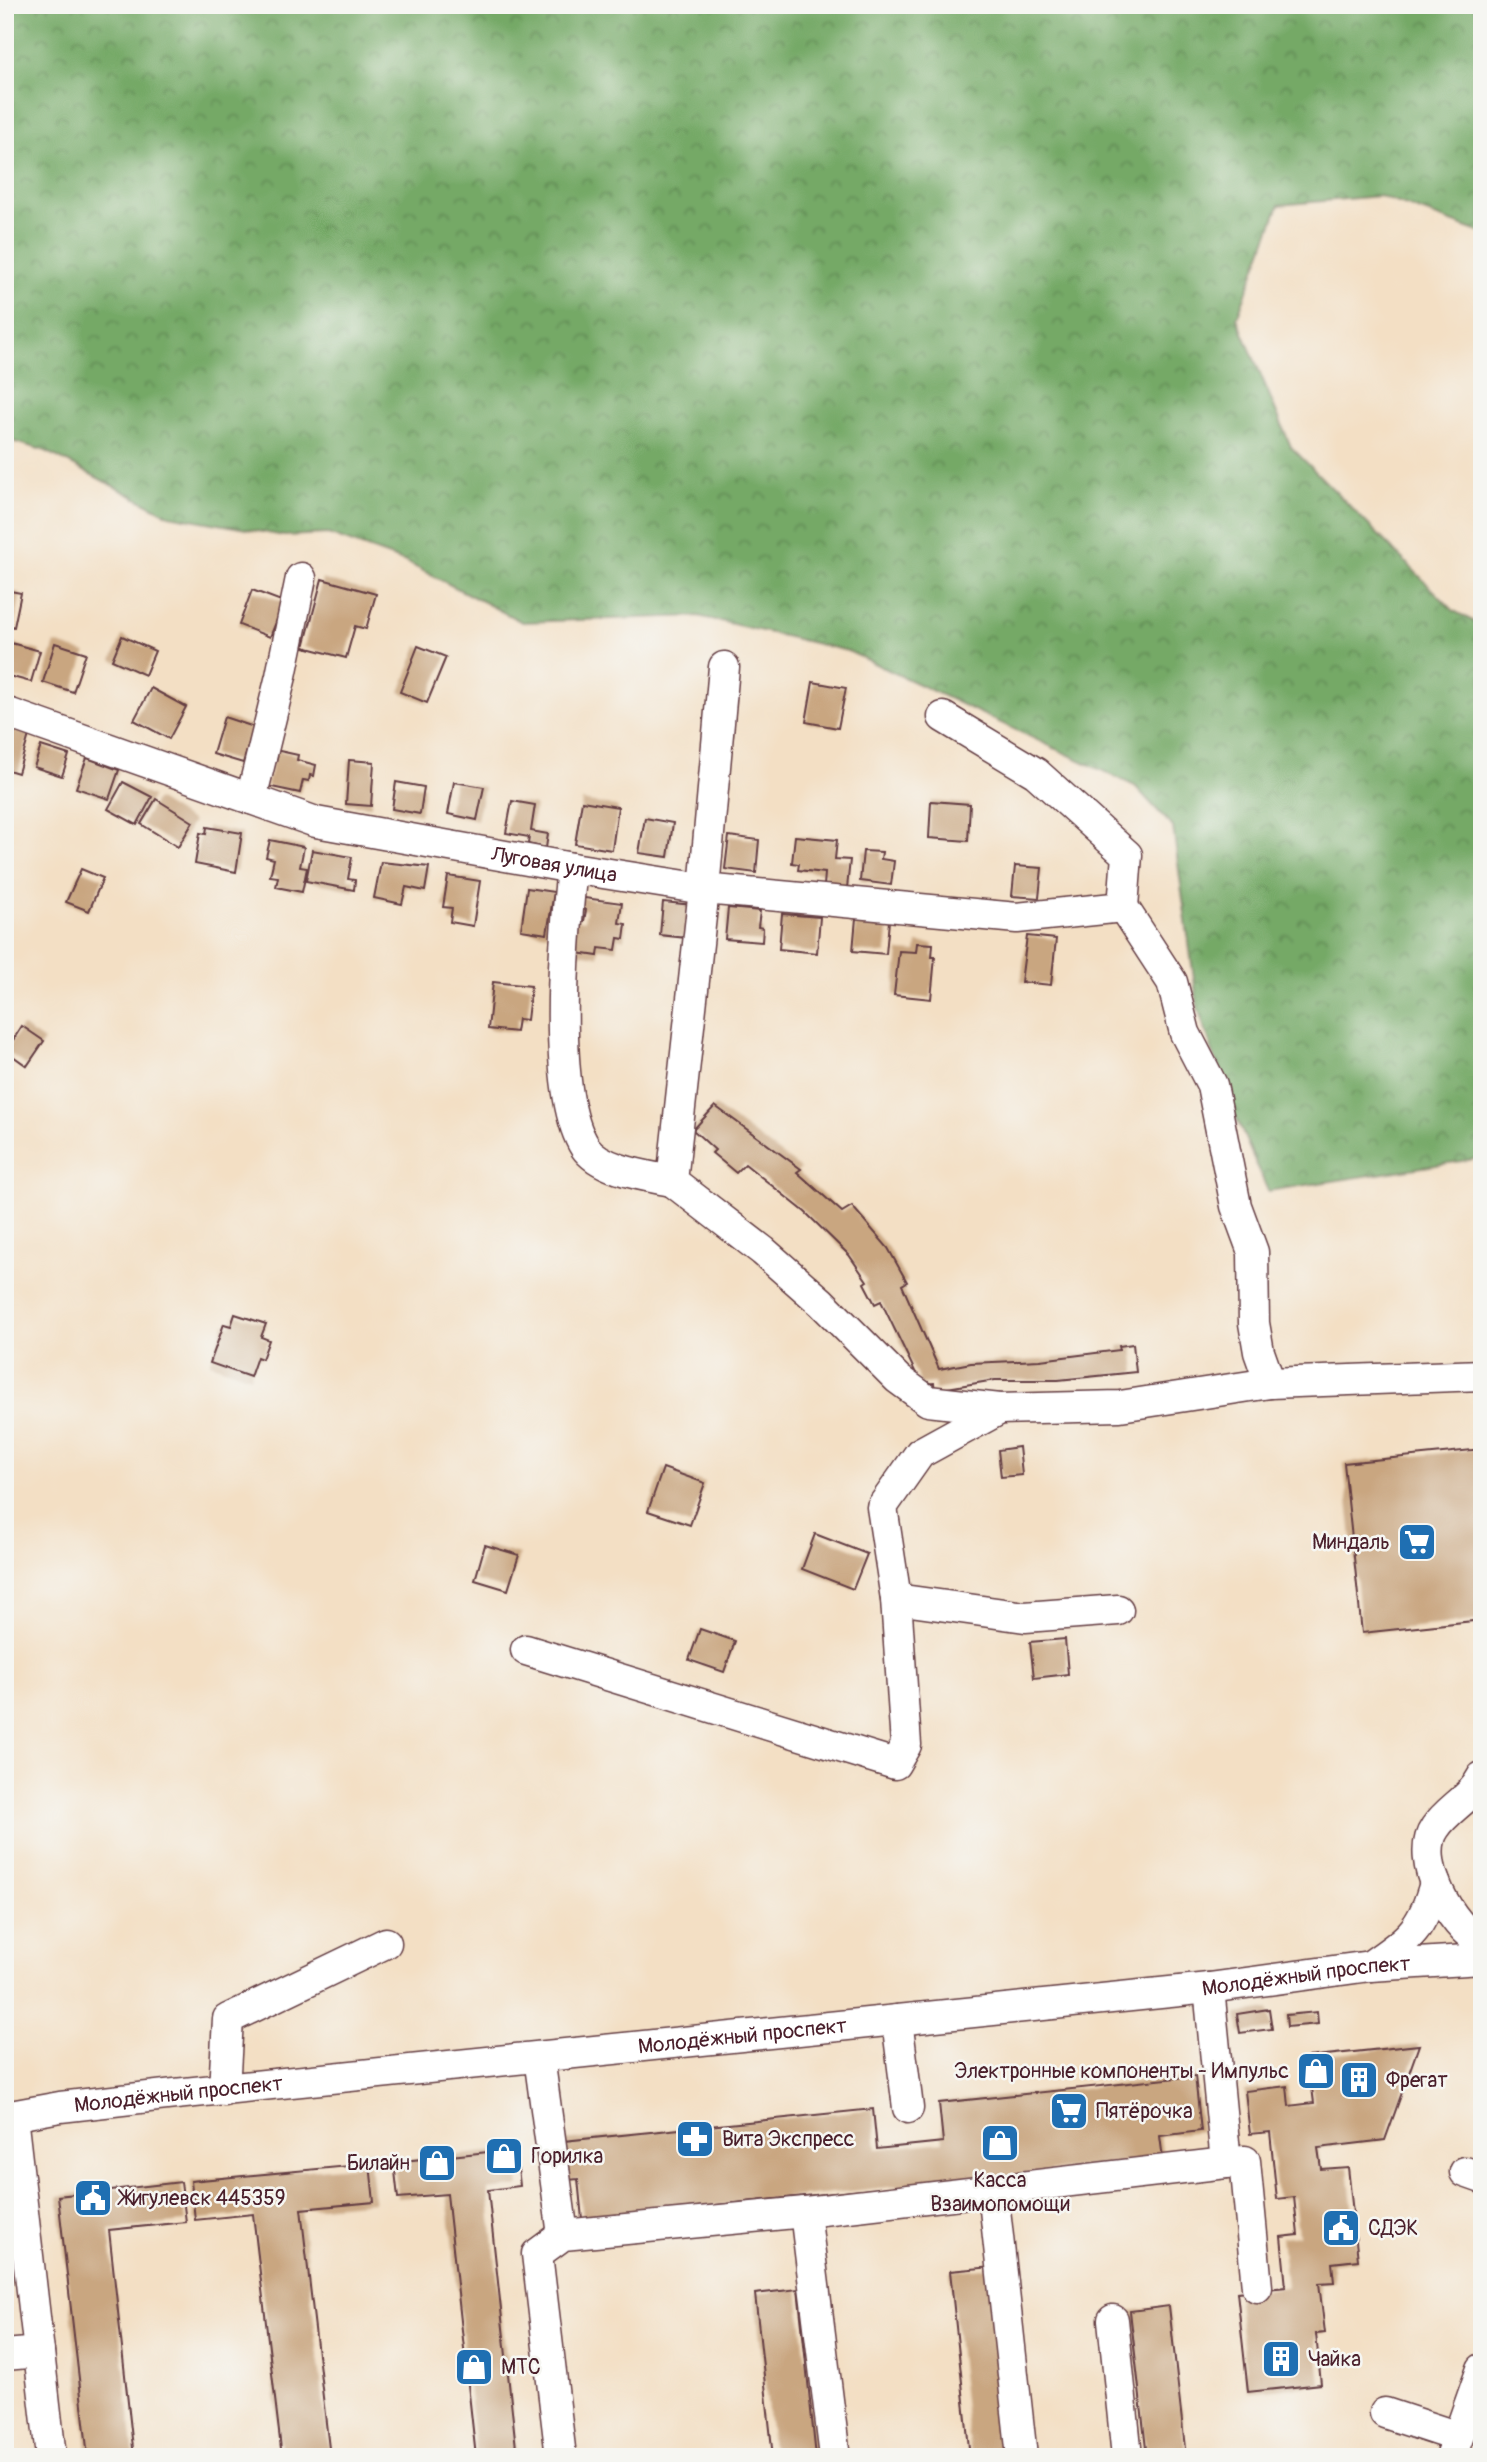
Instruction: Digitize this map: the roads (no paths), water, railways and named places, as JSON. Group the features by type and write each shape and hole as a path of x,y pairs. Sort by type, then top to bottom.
{"street":[{"path":"251,799 281,676 301,578"},
{"path":"672,1181 704,889 724,667"},
{"name":"Луговая улица","path":"5,712 316,822 572,868 704,889 1017,918 1123,907"},
{"path":"943,717 1036,773 1127,855 1123,907 1172,982 1185,1033 1212,1085 1236,1206 1253,1252 1254,1323 1259,1352 1270,1383"},
{"path":"572,868 563,957 568,1102 586,1149 620,1171 672,1181 763,1251 821,1302 898,1379 928,1401 1000,1409 1120,1406 1270,1383 1482,1375"},
{"path":"526,1650 895,1764 905,1745 896,1600 883,1507 920,1453 1000,1409"},
{"path":"896,1600 1025,1617 1118,1610"},
{"path":"1482,1777 1475,1790 1436,1825 1428,1840 1435,1883 1445,1906 1469,1936 1482,1943"},
{"path":"1370,1966 1413,1936 1428,1910 1435,1883"},
{"path":"224,2090 228,2019 386,1943"},
{"name":"Молодёжный проспект","path":"8,2117 60,2107 1209,1988 1370,1966 1482,1959"},
{"path":"1209,1988 1226,2163"},
{"path":"897,2020 908,2108"},
{"path":"539,2057 563,2235"},
{"path":"8,2117 16,2260 39,2352 51,2457"},
{"path":"561,2457 537,2254 563,2235 804,2212 1245,2161 1257,2287"},
{"path":"993,2191 1022,2457"},
{"path":"804,2212 835,2457"},
{"path":"1113,2319 1127,2457"},
{"path":"5,2355 39,2352"},
{"path":"1385,2413 1455,2447 1482,2369"}],"place":[{"name":"Миндаль","path":"1417,1542"},
{"name":"Электронные компоненты - Импульс","path":"1316,2071"},
{"name":"Фрегат","path":"1359,2080"},
{"name":"Пятёрочка","path":"1069,2111"},
{"name":"Вита Экспресс","path":"695,2139"},
{"name":"Касса Взаимопомощи","path":"1000,2143"},
{"name":"Горилка","path":"504,2156"},
{"name":"Билайн","path":"437,2163"},
{"name":"Жигулевск 445359","path":"93,2198"},
{"name":"СДЭК","path":"1341,2228"},
{"name":"Чайка","path":"1281,2359"},
{"name":"МТС","path":"474,2367"}]}
